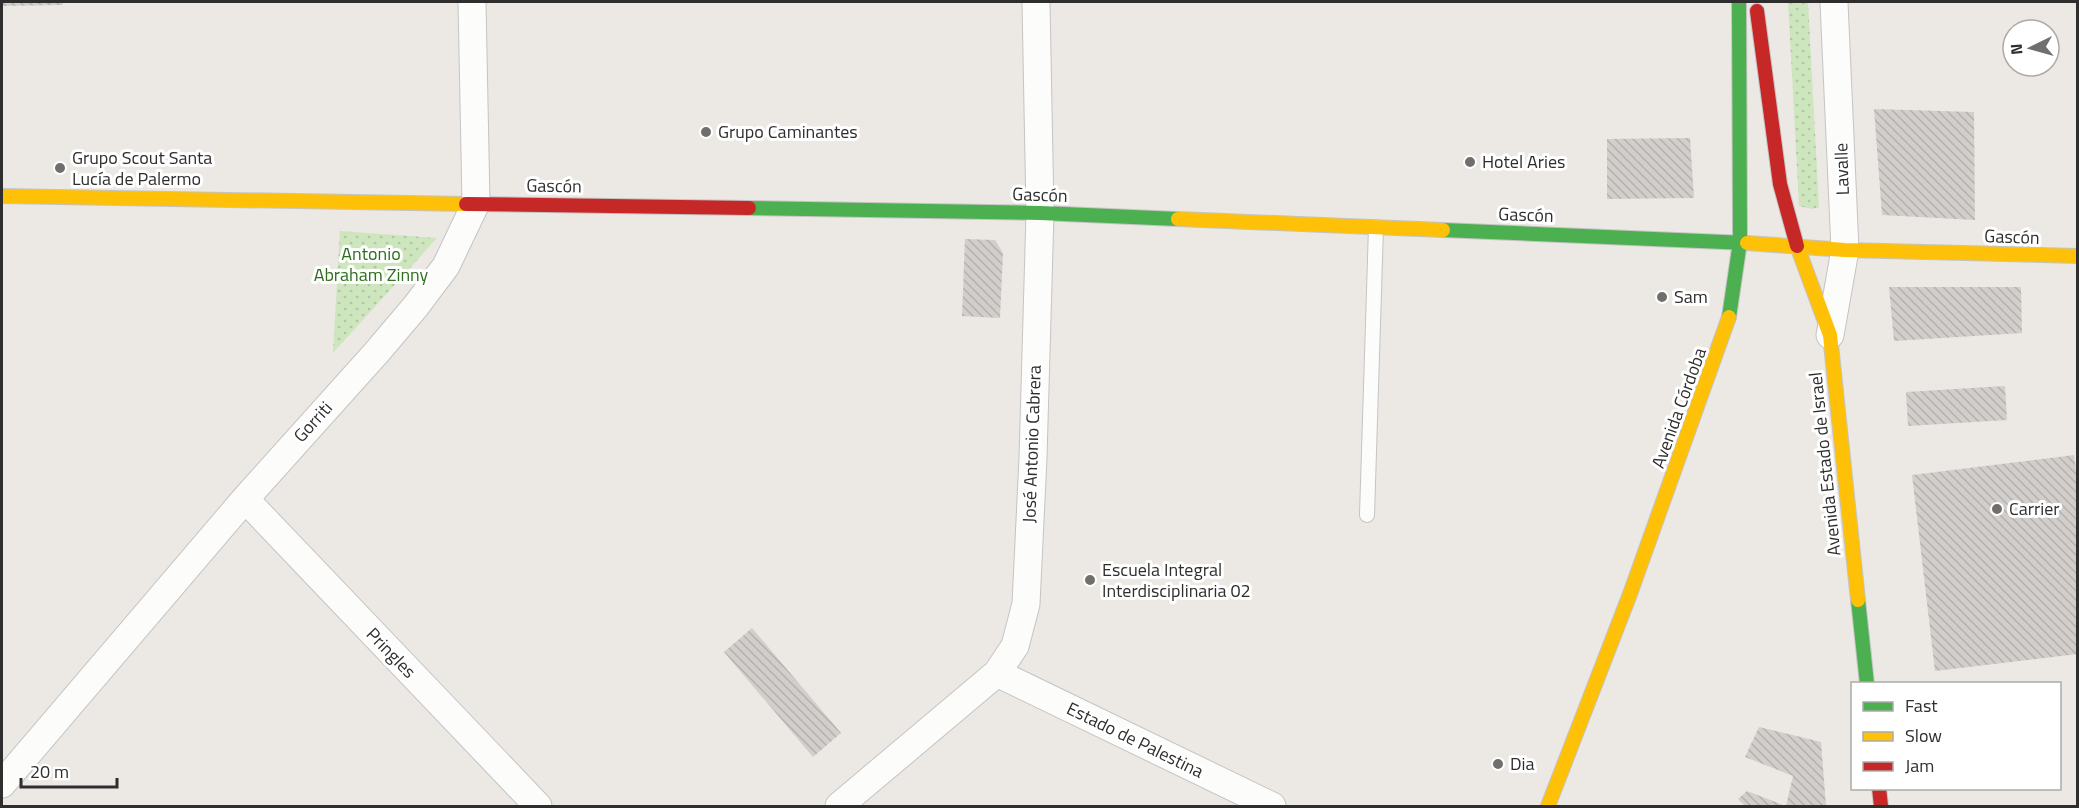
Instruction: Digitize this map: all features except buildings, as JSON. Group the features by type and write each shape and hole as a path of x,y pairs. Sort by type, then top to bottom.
{"street":[{"name":"Gorriti","path":"2,784 245,499 416,306 446,266 476,203 472,2"},
{"name":"José Antonio Cabrera","path":"838,807 997,673 1015,646 1026,604 1040,213 1036,2"},
{"name":"Avenida Córdoba","path":"1548,807 1630,594 1728,324 1740,242 1739,2"},
{"path":"1756,2 1780,184 1797,246"},
{"name":"Lavalle","path":"1830,335 1845,250 1834,2"},
{"name":"Gascón","path":"2,196 1040,213 1740,242 1845,250 2078,256"},
{"name":"Avenida Estado de Israel","path":"1797,246 1830,335 1867,682"},
{"name":"Pringles","path":"245,499 538,807"},
{"name":"Estado de Palestina","path":"997,673 1272,807"},
{"path":"1879,790 1881,807"}],"lane":[{"path":"1367,515 1376,227"}],"green space":[{"path":"1788,2 1808,2 1819,207 1812,209 1799,206"},
{"name":"Antonio Abraham Zinny","path":"340,231 437,238 333,353"}],"traffic: fast":[{"path":"1729,317 1740,242 1739,2"},
{"path":"749,208 1040,213 1178,219"},
{"path":"1443,230 1747,243"},
{"path":"1858,600 1867,682"}],"traffic: slow":[{"path":"2,196 466,204"},
{"path":"1178,219 1443,230"},
{"path":"1747,243 1845,250 2078,256"},
{"path":"1797,246 1830,335 1858,600"},
{"path":"1548,806 1630,594 1729,317"}],"traffic: jam":[{"path":"1757,11 1780,184 1797,246"},
{"path":"466,204 749,208"},
{"path":"1879,790 1881,806"}],"place":[{"name":"Grupo Caminantes","path":"706,132"},
{"name":"Hotel Aries","path":"1470,162"},
{"name":"Grupo Scout Santa Lucía de Palermo","path":"60,168"},
{"name":"Sam","path":"1662,297"},
{"name":"Carrier","path":"1997,509"},
{"name":"Escuela Integral Interdisciplinaria 02","path":"1090,580"},
{"name":"Dia","path":"1498,764"}]}
